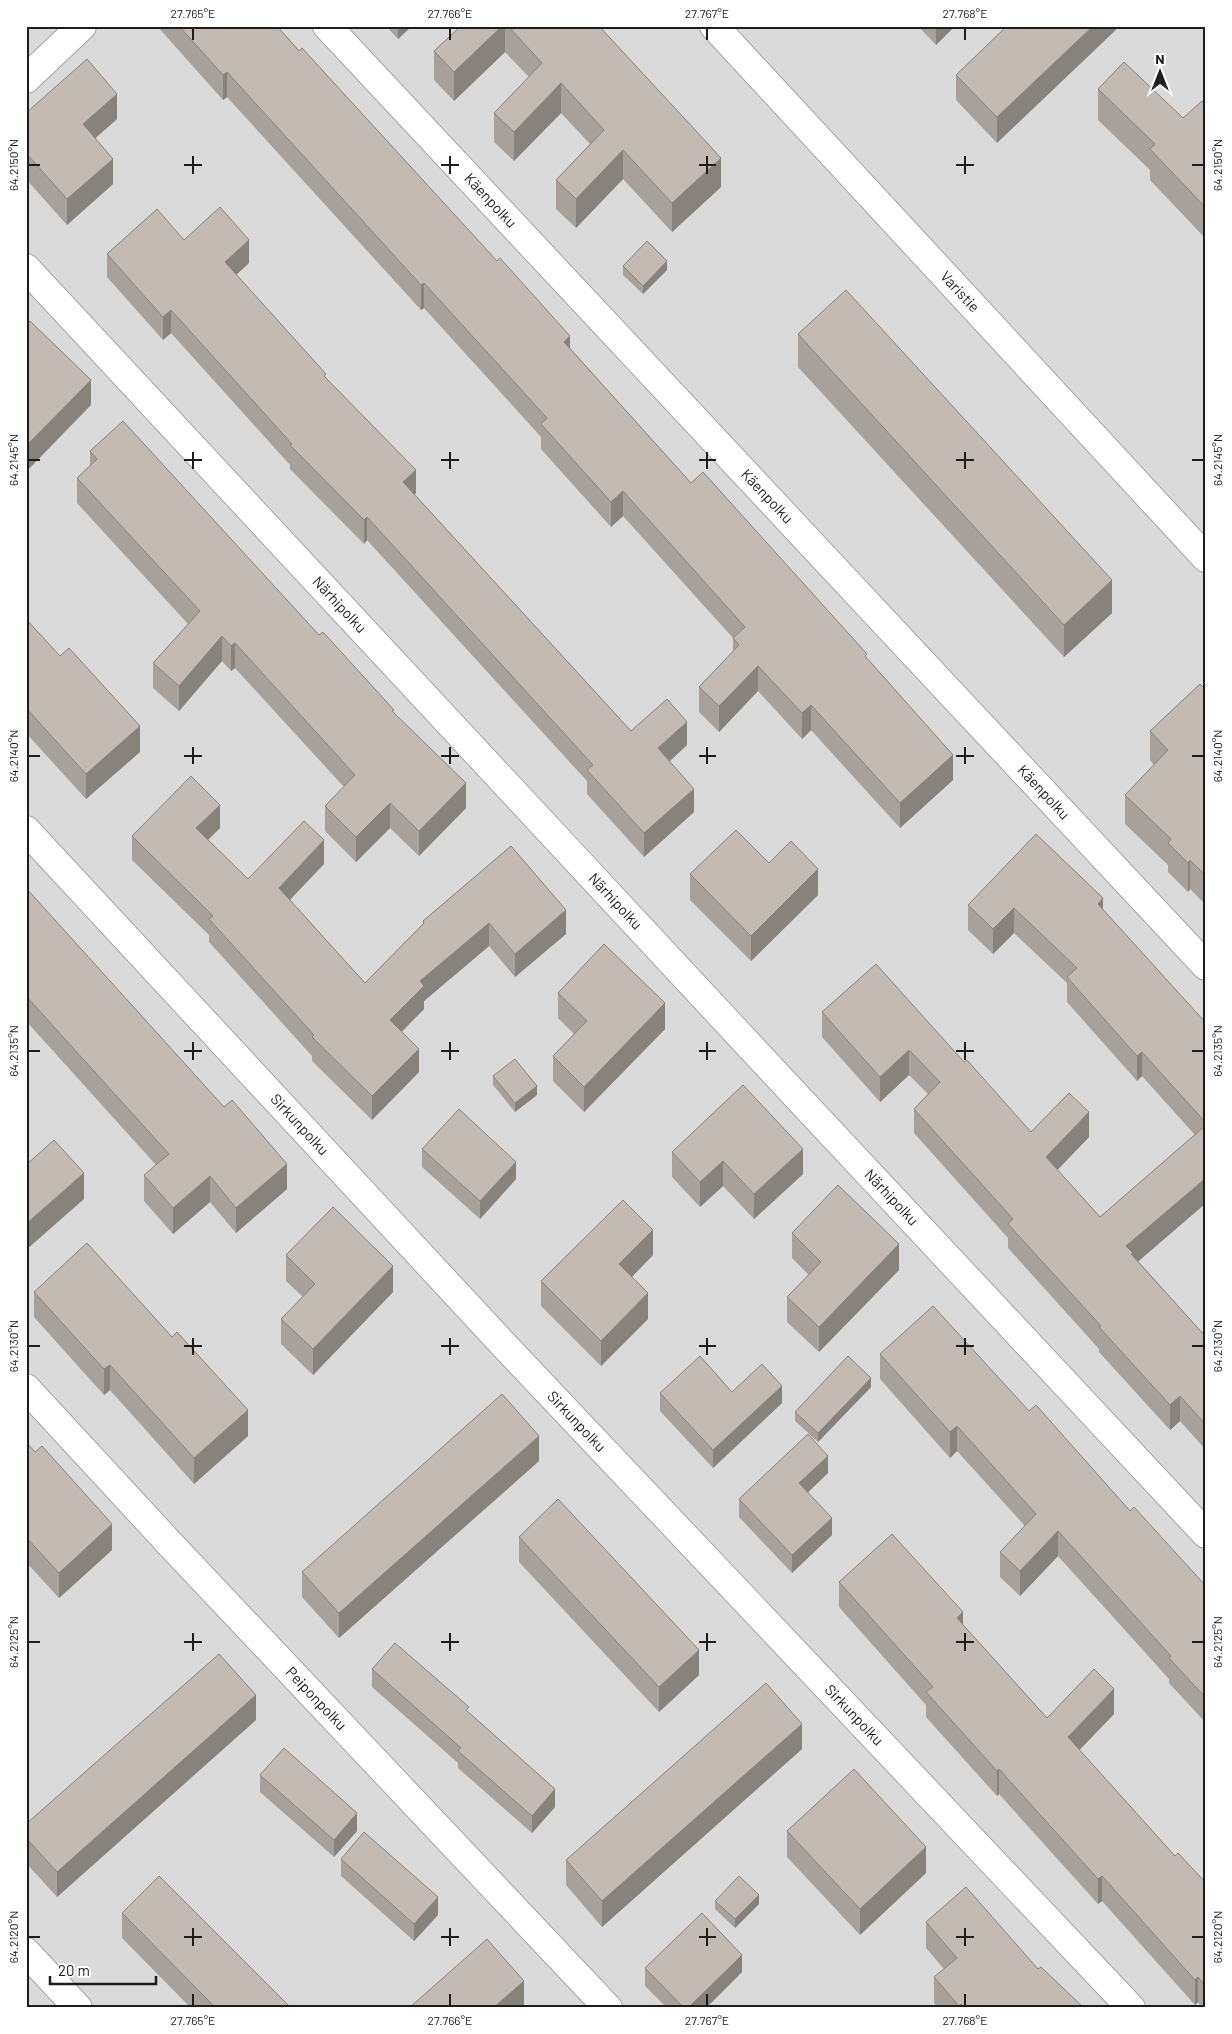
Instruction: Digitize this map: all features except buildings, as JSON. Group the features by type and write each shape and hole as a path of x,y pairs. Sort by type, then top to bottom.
{"street":[{"path":"26,79 82,26"},
{"name":"Käenpolku","path":"327,26 1206,966"},
{"name":"Varistie","path":"714,26 1206,558"},
{"name":"Närhipolku","path":"26,268 1206,1534"},
{"name":"Sirkunpolku","path":"26,830 502,1344 1131,2008"},
{"name":"Peiponpolku","path":"26,1388 164,1538 608,2008"},
{"path":"26,1952 78,2008"}],"shaded area":[{"path":"26,26 1206,26 1206,2008 26,2008"}]}
